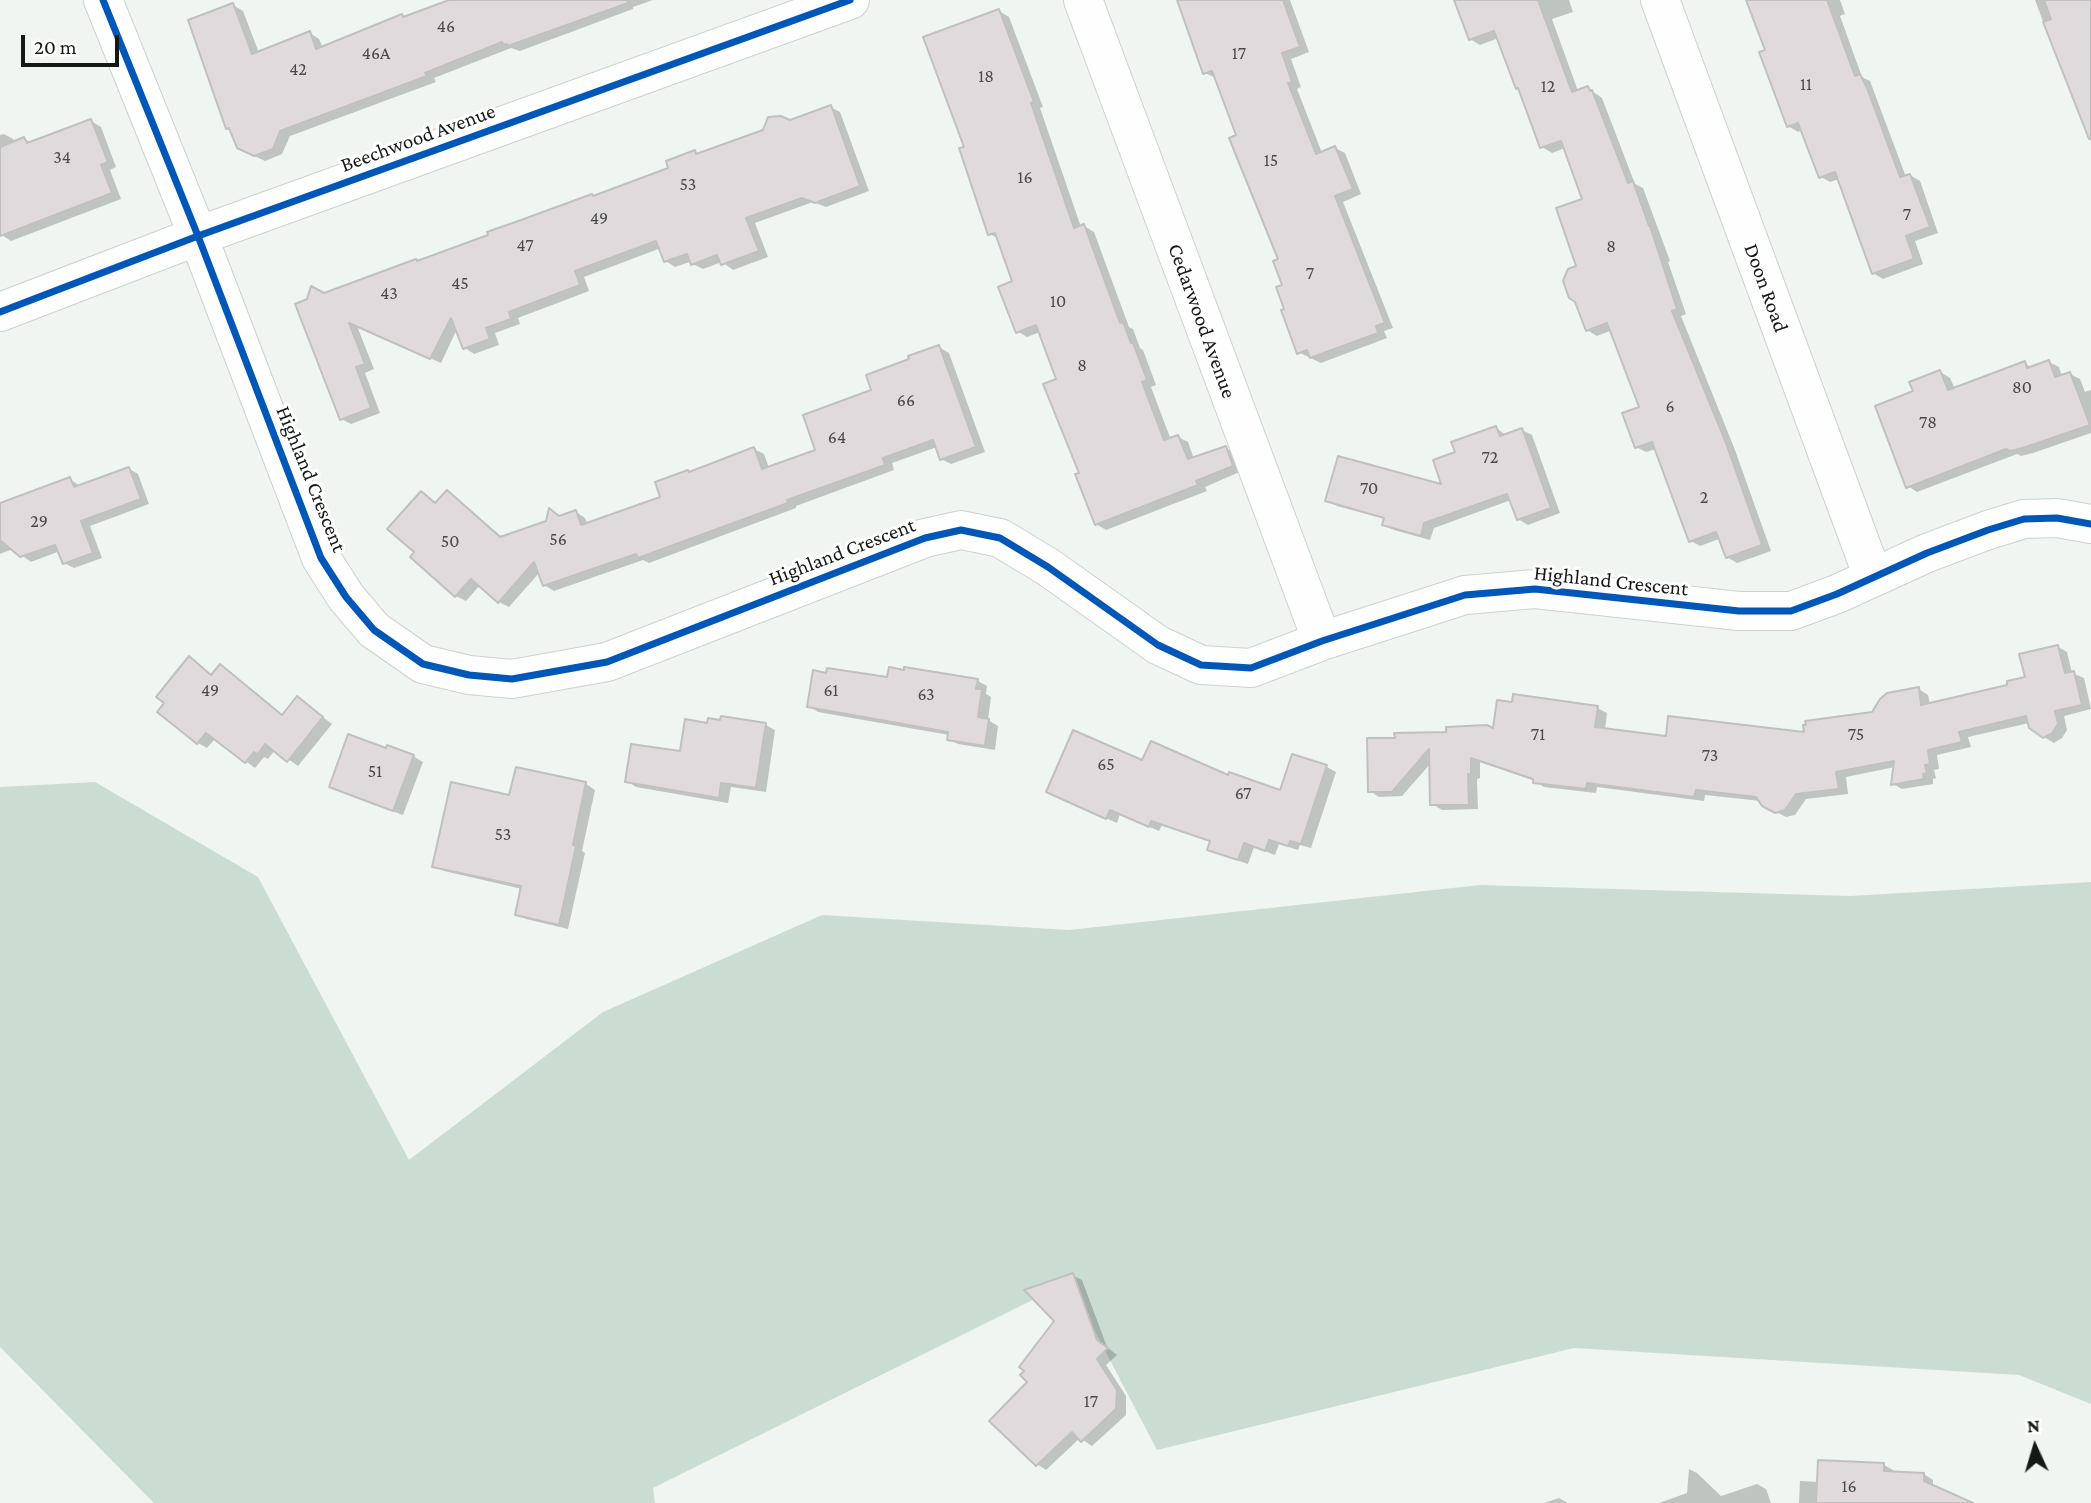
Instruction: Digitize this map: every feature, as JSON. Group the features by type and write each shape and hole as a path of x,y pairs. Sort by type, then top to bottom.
{"street":[{"name":"Highland Crescent","path":"103,0 198,236 321,558 346,597 374,630 424,664 469,675 512,679 607,662 925,538 961,530 1000,538 1048,567 1158,645 1201,665 1251,668 1465,595 1535,589 1739,611 1791,611 1837,594 1927,552 2024,519 2057,518 2091,524"},
{"name":"Beechwood Avenue","path":"0,313 198,236 850,0"},
{"name":"Cedarwood Avenue","path":"1083,0 1322,642"},
{"name":"Doon Road","path":"1660,0 1872,577"}],"green space":[{"path":"95,782 258,877 409,1160 603,1012 822,915 1069,930 1480,885 1850,896 2091,882 2091,1404 2019,1375 1574,1348 1157,1450 1069,1282 653,1488 655,1503 154,1503 0,1347 0,787"}],"building":[{"path":"449,0 628,0 628,3 508,46 502,42 425,73 427,76 280,131 273,149 254,156 237,148 229,128 226,129 188,20 233,3 252,54 310,31 316,49 402,14 403,17"},
{"path":"1177,0 1283,0 1300,47 1282,53 1292,82 1288,83 1316,154 1335,146 1353,189 1335,196 1385,323 1376,326 1378,333 1310,358 1307,350 1297,354 1281,310 1284,309 1276,287 1282,285 1273,261 1278,259 1229,138 1236,135 1212,71 1203,74"},
{"path":"1454,0 1538,0 1572,92 1588,86 1590,91 1592,90 1628,183 1633,181 1650,226 1677,309 1672,311 1726,443 1762,545 1726,558 1716,532 1689,542 1652,442 1635,448 1622,413 1639,407 1607,323 1586,331 1575,302 1569,298 1563,281 1568,269 1576,266 1556,208 1582,199 1561,141 1540,148 1494,31 1469,40"},
{"path":"1746,0 1827,0 1855,76 1860,74 1867,88 1900,177 1910,174 1930,227 1906,236 1914,259 1872,274 1835,172 1819,178 1798,123 1787,127 1759,52 1765,50"},
{"path":"2044,0 2091,0 2091,139 2043,22 2051,19"},
{"path":"999,9 1034,102 1031,103 1074,228 1084,224 1120,323 1123,322 1133,343 1147,380 1142,382 1164,440 1178,435 1188,459 1226,446 1233,466 1196,481 1198,485 1095,525 1075,474 1079,473 1043,384 1056,379 1036,325 1016,333 998,287 1012,281 995,233 988,235 959,148 964,147 923,37"},
{"path":"831,105 860,186 815,203 802,198 746,218 759,251 721,265 717,255 691,265 687,254 664,262 656,241 575,271 580,285 509,312 511,319 486,328 490,339 463,349 451,318 430,359 349,323 365,364 356,367 371,408 340,420 295,304 307,299 311,286 324,293 416,259 417,261 488,235 487,232 668,168 666,161 695,150 696,154 763,130 768,117 781,116 790,120"},
{"path":"91,119 108,162 101,165 112,193 0,236 0,147 24,137 27,143"},
{"path":"939,345 976,447 940,460 933,440 883,458 885,465 787,500 788,503 638,558 636,554 543,586 534,562 498,603 471,579 455,597 410,557 414,552 387,529 421,491 435,503 447,490 500,537 546,521 549,508 559,516 576,510 581,525 660,497 655,482 754,447 762,469 815,450 803,415 871,390 866,375"},
{"path":"2049,360 2055,377 2070,372 2090,425 2023,448 2010,451 2006,449 1906,488 1875,406 1913,391 1909,382 1940,370 1948,390 2025,361 2027,368"},
{"path":"1496,426 1500,436 1522,428 1551,508 1517,520 1507,494 1424,523 1421,536 1382,525 1384,518 1325,501 1338,456 1441,484 1433,460 1455,452 1451,442"},
{"path":"129,467 141,499 81,521 93,553 63,564 55,545 20,557 0,540 0,503 70,477 74,487"},
{"path":"2058,645 2065,673 2074,671 2082,705 2055,711 2058,724 2052,733 2043,738 2029,728 2026,716 1959,732 1962,742 1928,750 1930,764 1925,765 1927,773 1923,774 1924,779 1891,785 1894,761 1836,772 1839,789 1796,794 1785,810 1775,813 1762,806 1756,797 1696,790 1694,797 1587,783 1586,789 1533,783 1533,779 1471,758 1471,774 1468,774 1469,805 1430,805 1429,749 1392,792 1368,792 1367,738 1395,738 1394,733 1446,732 1446,727 1487,725 1493,728 1497,700 1512,702 1513,694 1598,706 1595,727 1666,736 1668,716 1804,732 1805,721 1872,712 1887,693 1919,687 1921,705 2007,685 2007,681 2025,677 2019,654"},
{"path":"189,656 211,675 220,664 282,715 297,696 323,717 287,762 265,744 257,755 254,752 245,763 206,733 197,744 157,712 164,703 156,697"},
{"path":"889,667 978,679 976,689 982,689 978,717 989,719 985,746 947,740 948,732 807,707 813,670 826,673 827,668 887,677"},
{"path":"721,716 766,723 756,788 721,783 719,798 625,782 631,744 680,751 685,719 707,723 708,718 720,720"},
{"path":"1073,730 1142,760 1151,741 1228,775 1229,772 1280,790 1292,754 1327,765 1301,844 1290,841 1288,846 1269,840 1265,851 1244,843 1238,860 1207,850 1210,841 1151,821 1149,827 1110,810 1106,819 1046,792"},
{"path":"348,734 414,755 393,811 329,787"},
{"path":"516,767 586,782 559,925 515,915 521,886 432,867 451,782 509,795"},
{"path":"1073,1273 1097,1340 1108,1348 1097,1359 1117,1390 1116,1409 1081,1442 1072,1432 1036,1466 989,1421 1027,1382 1020,1375 1024,1371 1019,1367 1054,1321 1024,1290"},
{"path":"1818,1460 1884,1463 1884,1471 1924,1473 1924,1481 1973,1503 1816,1503"}],"cycle path":[{"path":"103,0 198,236 321,558 346,597 374,630 423,664 469,675 512,679 607,662 925,538 961,530 1000,538 1048,567 1158,645 1201,665 1251,668 1322,641 1465,595 1535,589 1739,611 1791,611 1837,594 1927,553 2024,519 2057,518 2091,524"},
{"path":"0,312 198,236 850,0"}]}
